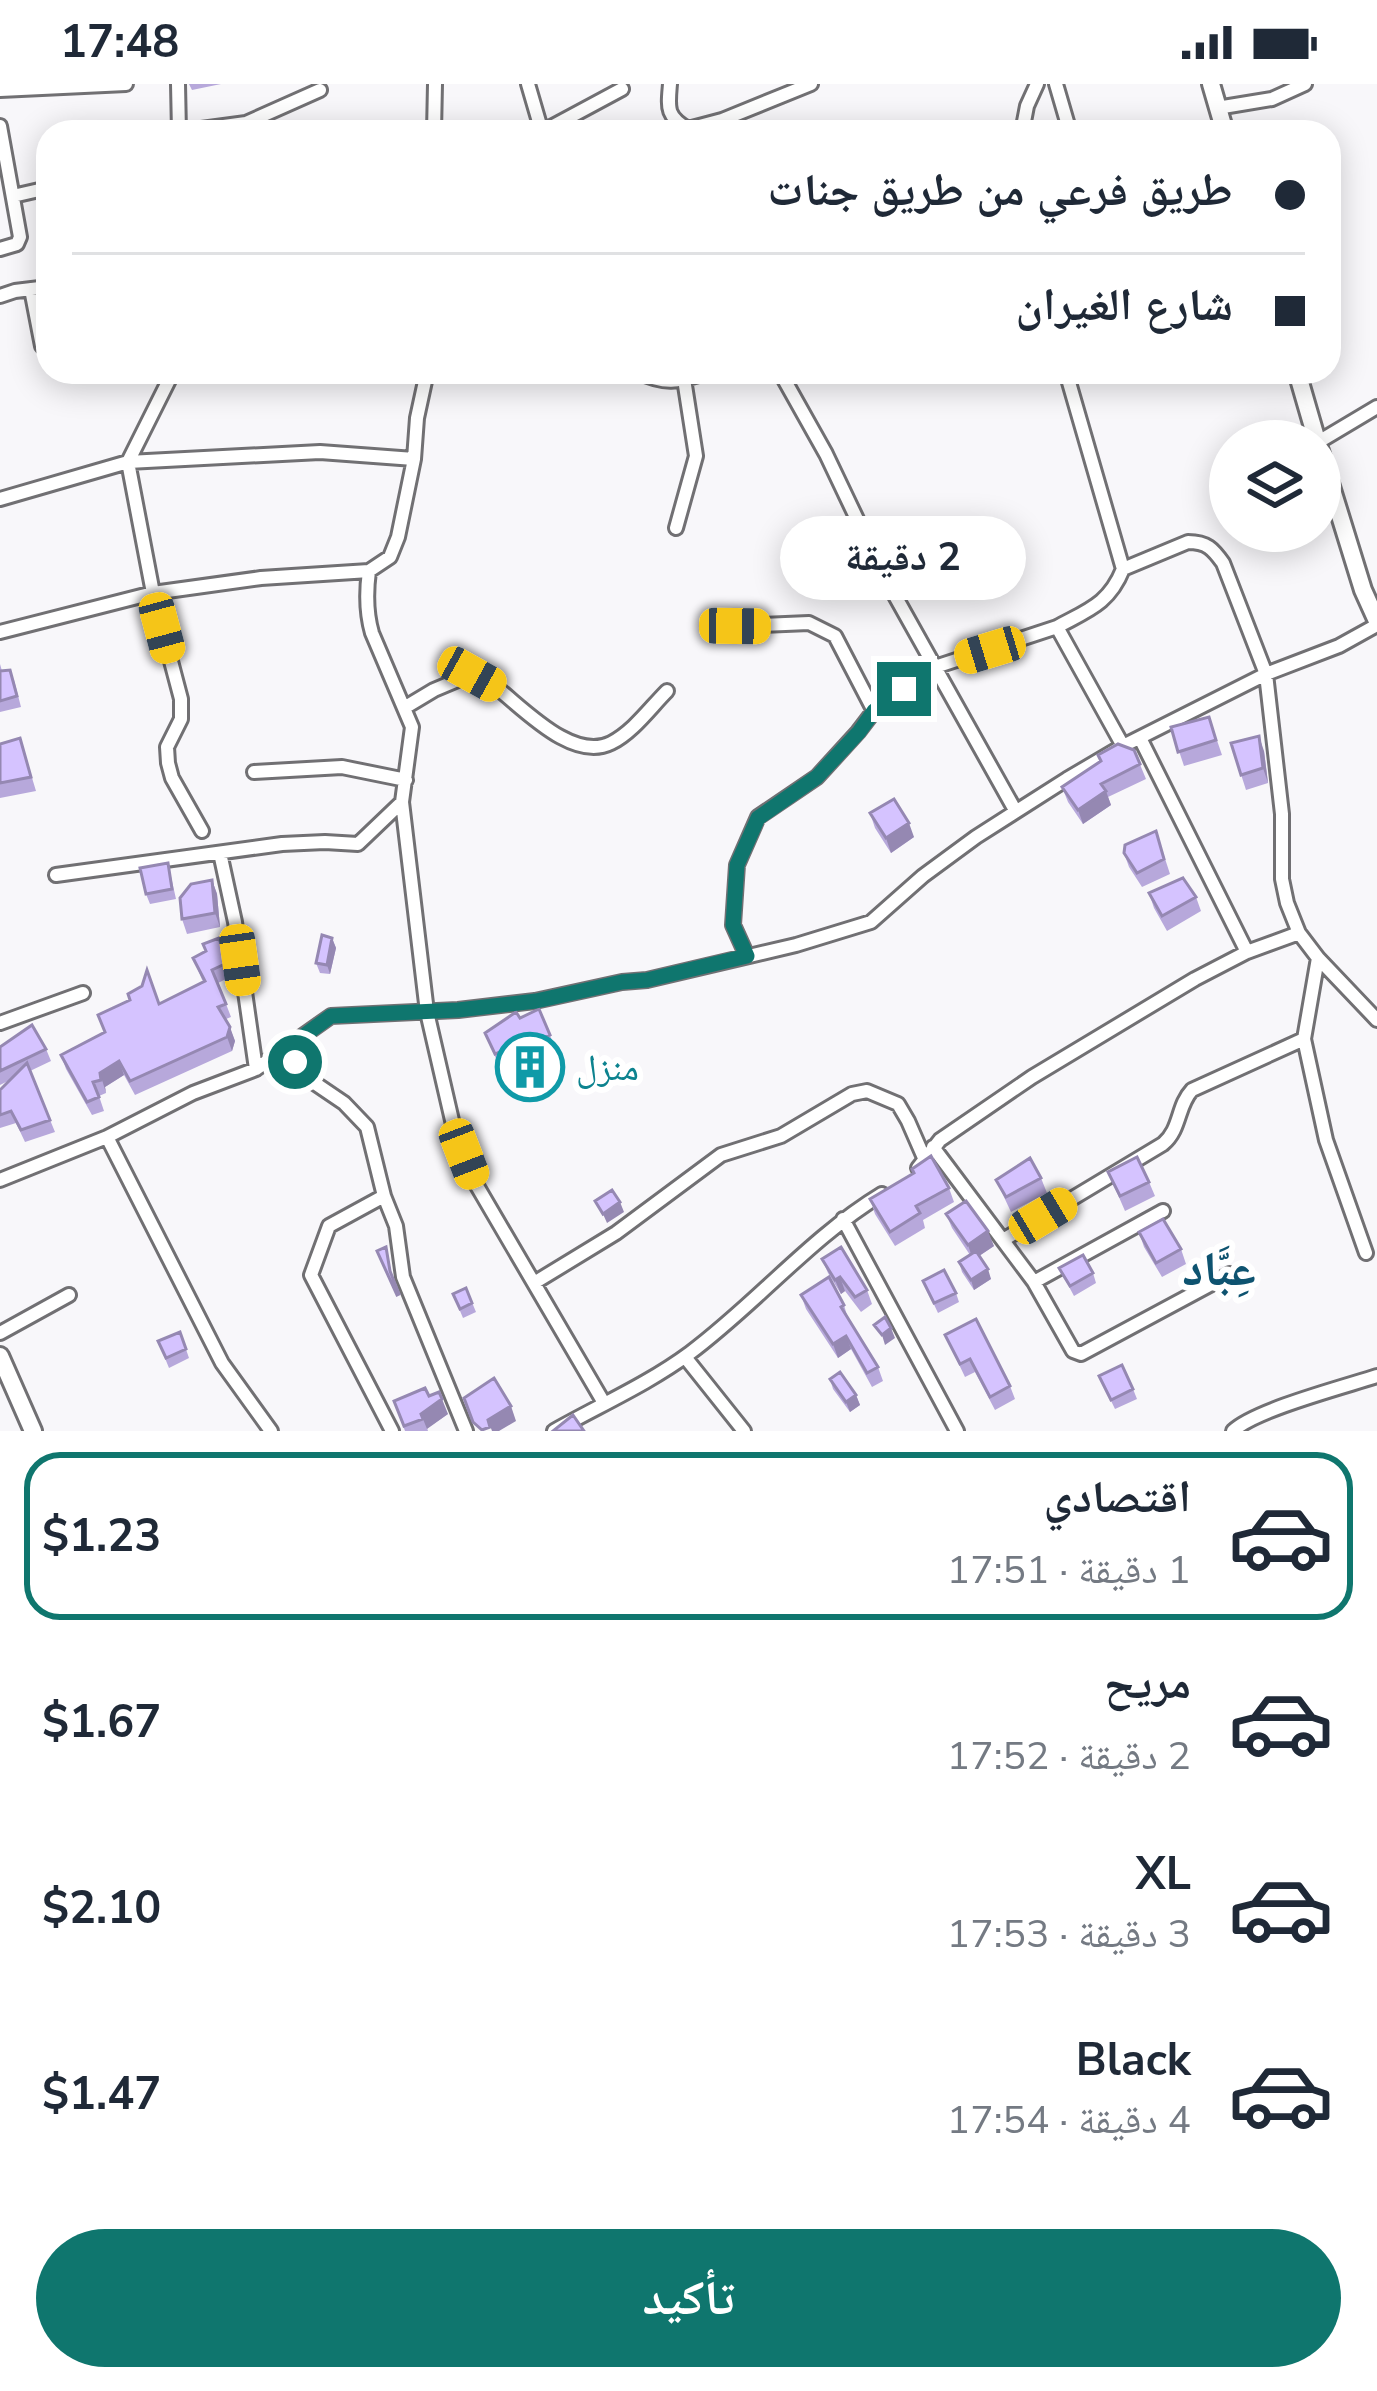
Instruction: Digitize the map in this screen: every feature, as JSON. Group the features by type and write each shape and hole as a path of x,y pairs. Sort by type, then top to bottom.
{"street":[{"path":"0,90 126,84"},
{"path":"178,84 178,120"},
{"path":"434,120 436,84"},
{"path":"529,84 539,120"},
{"path":"670,84 668,105 674,120"},
{"path":"722,120 811,84"},
{"path":"1024,120 1037,84"},
{"path":"1056,84 1066,120"},
{"path":"1211,84 1221,120"},
{"path":"1217,108 1272,99 1305,84"},
{"path":"564,120 622,89"},
{"path":"253,120 320,90"},
{"path":"0,126 20,240 0,249"},
{"path":"13,196 36,191"},
{"path":"0,296 36,289"},
{"path":"31,290 36,315"},
{"path":"166,384 128,462 182,709 167,747 172,778 202,831"},
{"path":"0,632 153,593 262,578 369,572 391,557 398,536 424,384"},
{"path":"676,528 695,456 685,384"},
{"path":"787,384 884,576 1015,810"},
{"path":"747,956 733,925 737,865 758,818 817,777 874,711 935,667 1057,627 1102,603 1116,587 1123,569 1069,384"},
{"path":"1301,384 1312,420"},
{"path":"1341,428 1377,407"},
{"path":"0,500 128,462 320,452 414,459"},
{"path":"0,1180 256,1069 331,1016 536,1001 796,945 871,922 923,876 1015,810 1123,746 1266,674 1339,646 1377,623 1370,584 1341,507"},
{"path":"1123,569 1189,542 1211,548 1223,563 1266,674 1287,903 1299,933 1318,958 1377,1020"},
{"path":"369,572 368,618 412,727 402,802 427,1012 454,1129 473,1179 604,1402"},
{"path":"735,626 808,622 835,636 874,711"},
{"path":"1057,627 1123,746"},
{"path":"404,708 472,674 494,686 540,726 589,748 607,746 625,734 667,691"},
{"path":"1140,738 1247,952"},
{"path":"254,772 342,767 406,780"},
{"path":"56,875 282,844 358,844 402,802"},
{"path":"220,853 256,1069"},
{"path":"913,1174 929,1153 1032,1077 1195,980 1247,952 1299,933"},
{"path":"1318,958 1304,1039 1326,1140 1366,1253"},
{"path":"0,1023 83,993"},
{"path":"1003,1240 1163,1144 1173,1136 1192,1090 1304,1039"},
{"path":"287,1048 316,1084 368,1127 396,1226 403,1277 466,1431"},
{"path":"533,1282 616,1233 721,1155 781,1136 867,1090 898,1104 929,1153 1034,1282 1073,1351 1081,1354 1230,1274"},
{"path":"107,1137 202,1326 271,1431"},
{"path":"554,1431 650,1381 685,1357 843,1219 901,1184"},
{"path":"384,1196 329,1226 311,1275 392,1431"},
{"path":"1034,1282 1163,1210"},
{"path":"843,1219 951,1429"},
{"path":"0,1333 69,1295"},
{"path":"0,1356 33,1431"},
{"path":"685,1357 744,1431"},
{"path":"1233,1431 1259,1416 1377,1376"}],"building":[{"path":"10,670 17,696 0,701 0,671"},
{"path":"1209,717 1216,740 1178,752 1171,727"},
{"path":"1259,736 1263,768 1241,775 1231,743"},
{"path":"20,738 31,777 0,783 0,744"},
{"path":"1118,744 1134,750 1140,764 1101,784 1106,791 1078,810 1062,787"},
{"path":"894,799 909,823 886,838 870,813"},
{"path":"1156,831 1164,859 1137,873 1124,853 1125,845"},
{"path":"168,863 172,889 146,894 140,868"},
{"path":"1183,878 1196,897 1162,916 1149,893"},
{"path":"212,880 215,913 182,919 180,898 191,884"},
{"path":"322,935 332,938 327,965 316,963"},
{"path":"219,938 227,963 212,970 226,1004 218,1007 230,1027 227,1037 130,1081 119,1061 100,1073 101,1080 93,1082 99,1097 87,1102 61,1055 105,1032 98,1015 130,1000 128,994 142,986 147,970 159,1004 205,981 193,958 206,951 203,944"},
{"path":"539,1009 550,1035 534,1041 543,1065 525,1075 508,1048 495,1054 485,1033 516,1012 520,1018"},
{"path":"32,1025 46,1049 0,1071 0,1047"},
{"path":"27,1063 50,1120 21,1130 11,1111 0,1115 0,1090"},
{"path":"931,1156 949,1188 916,1206 920,1213 890,1232 870,1199 914,1173 912,1169"},
{"path":"1137,1157 1149,1182 1120,1196 1108,1172"},
{"path":"1030,1158 1041,1178 1006,1197 996,1180"},
{"path":"612,1190 620,1202 603,1214 595,1201"},
{"path":"966,1201 988,1231 968,1245 946,1214"},
{"path":"1163,1219 1181,1249 1156,1263 1139,1232"},
{"path":"386,1247 399,1294 397,1295 377,1251"},
{"path":"841,1247 867,1290 855,1297 840,1277 835,1280 822,1259"},
{"path":"976,1251 988,1269 971,1280 959,1262"},
{"path":"1083,1255 1093,1273 1070,1286 1059,1268"},
{"path":"944,1270 956,1293 934,1303 923,1281"},
{"path":"829,1277 841,1307 878,1367 867,1373 846,1336 833,1344 801,1295"},
{"path":"466,1288 472,1303 460,1309 453,1294"},
{"path":"885,1317 891,1328 882,1335 874,1325"},
{"path":"976,1319 1010,1386 990,1397 970,1359 960,1364 945,1335"},
{"path":"180,1332 186,1349 166,1358 158,1341"},
{"path":"1122,1365 1133,1389 1111,1400 1099,1376"},
{"path":"840,1372 856,1395 846,1402 830,1379"},
{"path":"494,1378 511,1406 488,1420 490,1427 482,1430 473,1422 464,1398"},
{"path":"425,1388 429,1396 439,1392 442,1399 421,1414 423,1419 404,1426 394,1401"},
{"path":"573,1415 584,1431 553,1431"}],"place":[{"name":"منزل","path":"530,1067"}],"district":[{"name":"عِبَّاد","path":"1219,1268"}],"route":[{"path":"295,1062 287,1048 331,1016 536,1001 747,956 733,925 737,865 758,818 817,777 874,711 904,689"}]}
